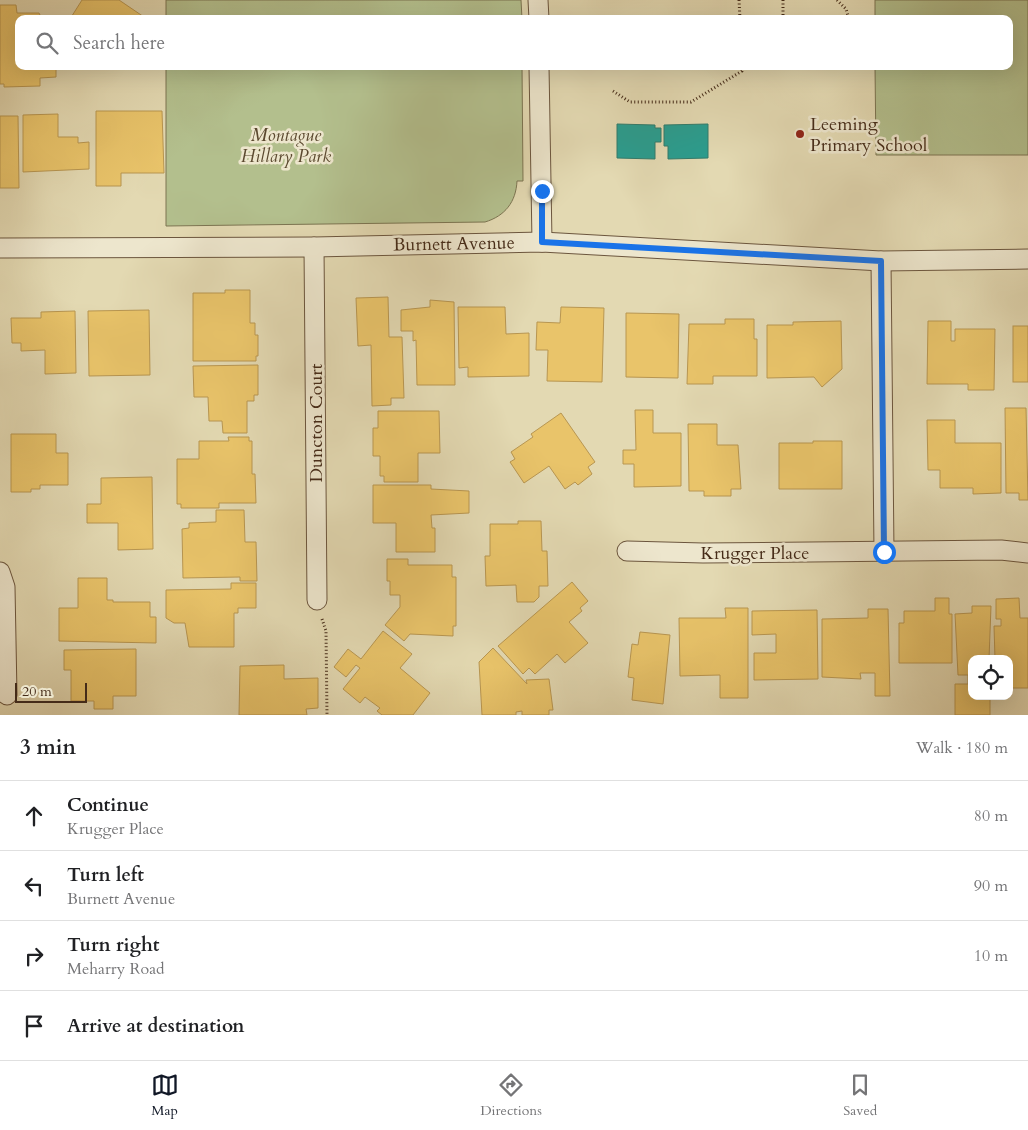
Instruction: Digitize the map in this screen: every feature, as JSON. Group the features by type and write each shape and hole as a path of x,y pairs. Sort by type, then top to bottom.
{"street":[{"path":"538,0 539,15"},
{"path":"539,70 542,242"},
{"name":"Burnett Avenue","path":"0,248 314,247 542,242 881,261 1028,259"},
{"name":"Duncton Court","path":"314,247 317,600"},
{"path":"881,261 884,552"},
{"name":"Krugger Place","path":"627,551 703,554 1002,550 1028,553"},
{"path":"0,572 5,587 7,694"}],"path":[{"path":"739,0 740,15"},
{"path":"783,0 783,15"},
{"path":"837,0 846,9 848,15"},
{"path":"613,91 630,102 692,102 742,70"},
{"path":"317,600 326,631 327,715"}],"green space":[{"path":"166,0 521,0 522,15 166,15"},
{"path":"875,0 1028,0 1028,155 876,155 875,70 1013,70 1013,15 875,15"},
{"name":"Montague Hillary Park","path":"166,70 522,70 523,181 517,181 512,202 504,212 492,219 485,222 166,226"}],"building: Homes":[{"path":"82,0 119,0 141,15 73,15"},
{"path":"0,5 16,5 17,13 39,13 40,15 15,15 15,70 56,70 56,77 40,78 40,86 4,87 4,84 0,84"},
{"path":"96,111 162,111 164,173 121,173 121,186 96,186"},
{"path":"58,114 58,137 78,137 78,143 89,142 89,169 23,172 23,115"},
{"path":"0,116 18,116 19,188 0,188"},
{"path":"225,290 250,290 250,323 255,323 255,335 258,335 258,356 256,356 256,361 193,361 193,293 225,293"},
{"path":"388,297 389,337 402,337 404,398 391,398 391,405 372,406 371,345 358,346 356,298"},
{"path":"430,300 454,302 455,385 417,385 416,340 413,341 413,331 401,331 401,310 430,307"},
{"path":"458,307 505,307 506,334 529,333 529,376 468,377 468,367 459,368"},
{"path":"561,307 604,308 602,382 547,381 548,350 536,350 537,322 560,323"},
{"path":"149,310 150,375 89,376 88,311"},
{"path":"75,311 76,373 45,374 45,350 21,351 21,343 12,343 11,318 41,318 41,312"},
{"path":"626,313 679,314 678,378 626,377"},
{"path":"725,319 754,319 754,339 757,339 757,376 713,376 713,384 687,384 689,324 725,324"},
{"path":"841,321 842,369 822,387 814,377 767,378 767,325 793,325 793,322"},
{"path":"928,321 951,321 951,341 955,341 955,329 995,329 994,390 968,390 968,384 927,384"},
{"path":"1013,326 1028,326 1028,382 1013,382"},
{"path":"258,365 258,395 254,395 254,401 247,401 247,433 223,433 222,421 209,421 208,397 194,397 193,366"},
{"path":"1005,408 1026,408 1028,500 1019,500 1019,493 1006,493"},
{"path":"635,410 653,410 653,433 681,433 681,486 634,487 634,464 623,464 623,450 636,450"},
{"path":"378,411 439,411 440,453 418,453 418,482 384,482 384,476 380,476 380,456 373,456 373,428 378,428"},
{"path":"561,413 595,462 588,467 592,474 578,485 575,482 565,489 549,466 524,483 510,462 515,459 511,452 533,437 531,434"},
{"path":"927,420 955,420 955,443 1001,443 1001,493 973,494 973,488 940,488 940,470 928,470"},
{"path":"688,424 717,424 717,445 738,445 741,489 731,489 731,496 704,496 704,491 689,491"},
{"path":"11,434 56,434 56,453 68,453 68,485 40,485 40,489 31,489 31,492 11,492"},
{"path":"228,437 249,437 249,441 252,441 252,474 255,474 256,503 219,503 219,508 181,508 181,504 177,504 177,459 199,459 199,441 229,441"},
{"path":"813,441 842,441 842,489 779,489 779,443 813,443"},
{"path":"152,477 153,549 118,550 118,523 87,523 87,504 101,504 101,478"},
{"path":"373,485 431,485 431,489 469,491 469,513 431,515 432,528 435,528 435,552 396,552 396,523 373,523"},
{"path":"216,510 244,510 245,542 256,542 257,581 240,581 240,577 183,578 182,529 189,528 189,523 216,522"},
{"path":"518,521 541,521 542,551 547,551 548,586 539,586 539,597 534,602 517,602 516,585 486,586 485,556 490,556 490,524 518,524"},
{"path":"387,559 408,559 408,565 452,565 452,577 456,577 456,626 453,626 453,636 410,634 404,641 385,625 400,607 400,595 390,595 390,581 387,581"},
{"path":"78,578 107,578 107,600 113,600 113,602 150,602 150,617 156,617 156,643 59,641 59,608 78,608"},
{"path":"572,582 588,601 580,608 582,611 569,622 588,643 565,663 557,654 535,674 529,668 523,674 498,646"},
{"path":"231,583 256,583 256,608 238,608 238,613 234,613 234,647 189,647 185,623 174,623 166,618 166,590 231,589"},
{"path":"935,598 949,598 949,614 952,614 952,663 899,663 899,623 904,623 904,611 935,611"},
{"path":"1019,598 1020,618 1028,618 1028,688 1013,688 1013,655 995,655 994,626 1001,626 1001,619 996,619 996,599"},
{"path":"972,606 991,606 989,655 968,655 968,675 958,675 955,614 972,613"},
{"path":"725,608 748,608 748,698 720,698 720,675 680,676 679,618 726,618"},
{"path":"868,609 888,609 890,696 875,696 875,673 860,673 861,679 822,677 822,619 868,618"},
{"path":"817,610 818,679 754,680 754,653 776,653 776,634 752,635 752,611"},
{"path":"383,631 412,654 400,668 430,693 413,715 382,715 377,711 380,708 365,697 360,703 343,689 360,668 356,665 346,677 334,667 348,649 361,659"},
{"path":"640,632 670,635 663,704 632,700 634,678 628,677 632,644 638,645"},
{"path":"493,648 527,684 526,680 549,679 553,710 549,710 549,715 522,715 522,711 516,712 516,715 482,715 479,662"},
{"path":"136,649 136,696 113,696 113,709 94,709 94,701 71,701 71,670 64,670 64,650"},
{"path":"284,665 284,679 318,678 318,708 306,709 307,715 239,715 240,666"},
{"path":"955,684 968,684 968,700 990,700 990,715 955,715"}],"building: Schools":[{"path":"617,124 655,125 655,128 661,128 661,142 655,142 655,159 617,158"},
{"path":"708,124 708,158 668,159 668,146 664,146 664,125"}],"place":[{"name":"Leeming Primary School","path":"800,134"}],"route":[{"path":"542,191 542,242 881,261 884,552"}]}
